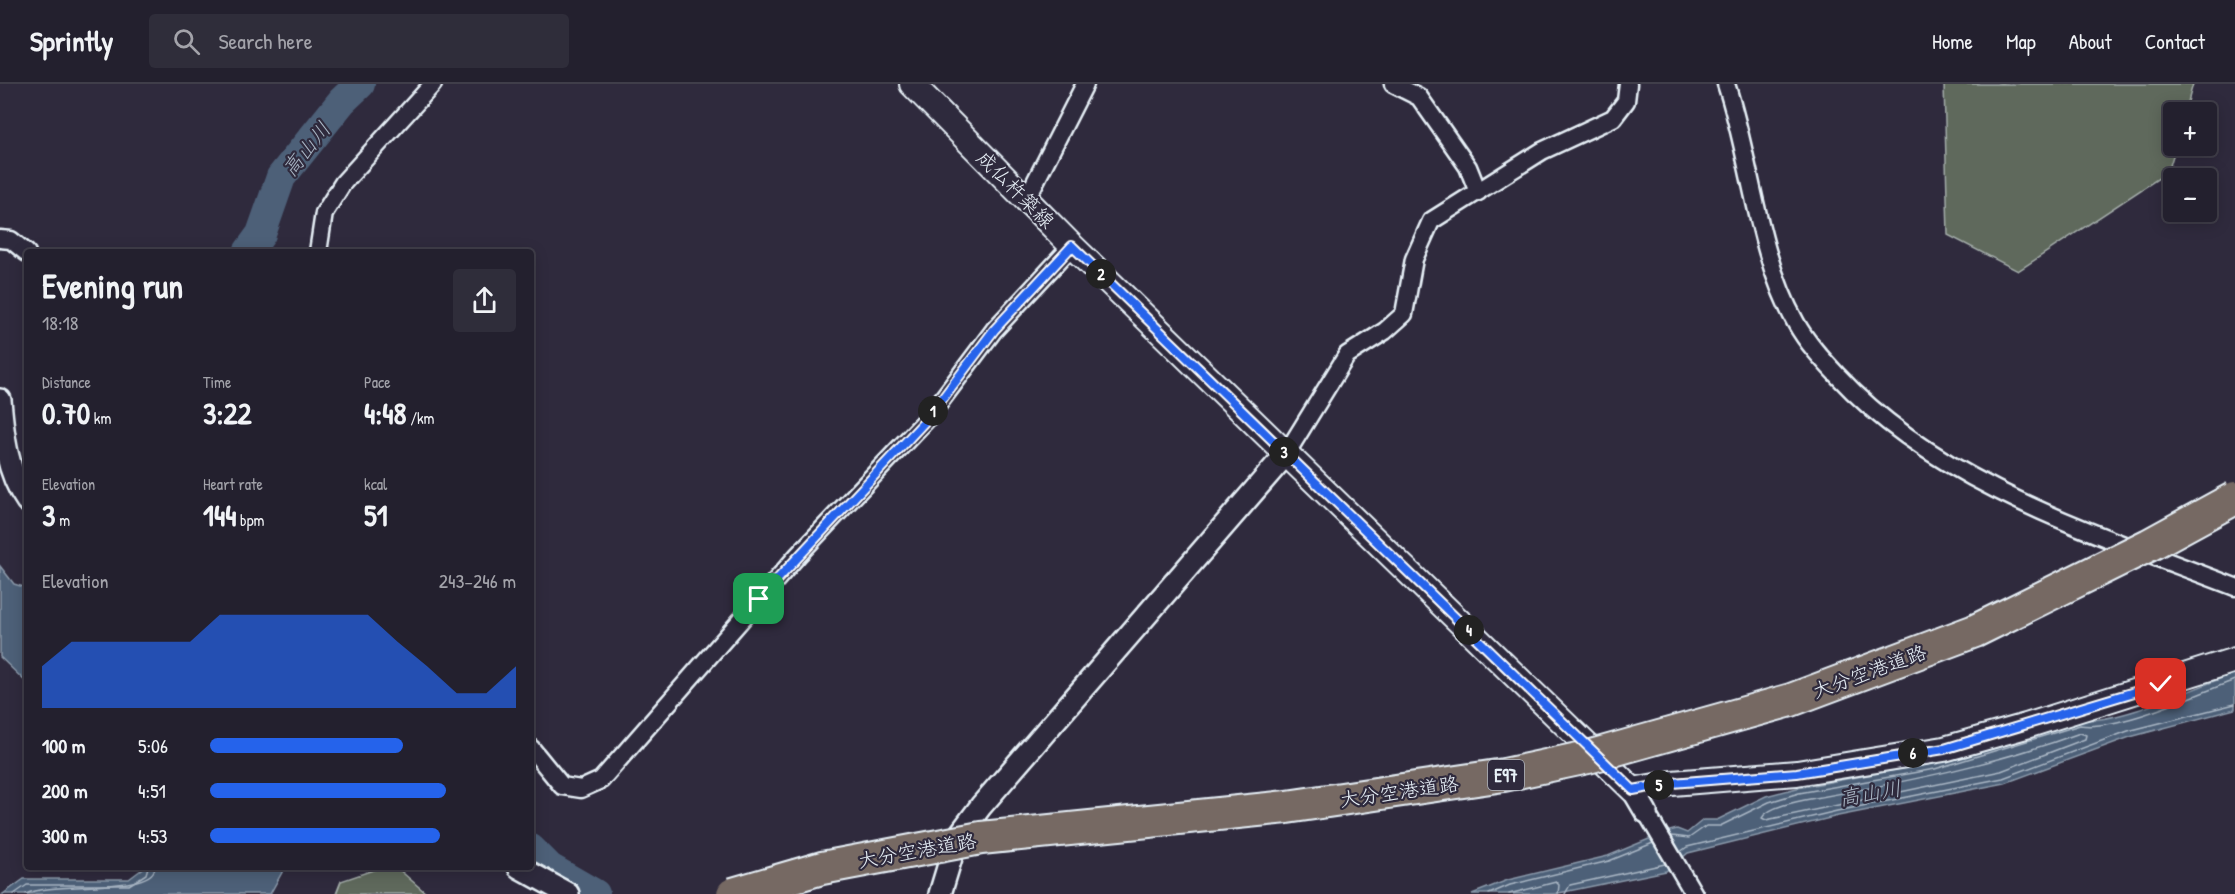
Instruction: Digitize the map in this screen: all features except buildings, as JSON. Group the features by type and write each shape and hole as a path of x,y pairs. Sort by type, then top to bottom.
{"highway":[{"name":"大分空港道路","path":"733,894 822,868 981,838 1264,810 1399,792 1504,775 1588,757 1791,700 1975,631 2150,545 2235,498"}],"main road":[{"name":"成仏杵築線","path":"912,84 1072,246 1633,790"},
{"path":"1633,790 1672,783 1797,773 1944,749 2037,723 2235,660"}],"street":[{"path":"318,249 324,213 344,183 432,84"},
{"path":"1026,200 1085,84"},
{"path":"1393,84 1419,97 1468,167 1478,192"},
{"path":"940,893 957,838 981,806 1286,454 1347,355 1385,331 1404,314 1414,259 1431,221 1542,151 1613,118 1626,101 1628,84"},
{"path":"1726,84 1740,125 1773,268 1796,323 1820,357 1860,400 1904,437 1962,472 2069,523 2235,587"},
{"path":"0,239 11,240 24,251"},
{"path":"534,752 562,786 581,789 601,780 798,555 928,418 994,330 1072,246"},
{"path":"0,400 2,427 15,485 24,497"},
{"path":"1633,790 1694,894"},
{"path":"524,870 568,894"}],"green space":[{"path":"1944,84 2193,84 2188,102 2163,102 2163,156 2173,156 2169,168 2163,168 2163,175 2018,271 1948,235"},
{"path":"373,870 399,870 427,894 336,894 341,881"}],"water":[{"path":"0,566 14,584 24,587 24,680 0,657"},
{"path":"2235,673 2235,709 2130,737 2005,783 1838,816 1688,853 1666,871 1554,894 1472,894 1508,880 1608,856 1666,832 1677,829 1687,833 1703,820 1717,820 1766,796 1797,788 1934,763 2080,719 2095,720 2114,717"},
{"path":"141,870 283,870 270,894 3,894 24,879 129,879"}],"waterway":[{"name":"高山川","path":"250,249 261,234 281,177 342,101 360,84"},
{"name":"高山川","path":"534,852 550,868 595,894"}],"route":[{"path":"759,599 928,418 994,330 1072,246 1633,790 1672,783 1797,773 1882,757 1944,749 2161,684"}]}
